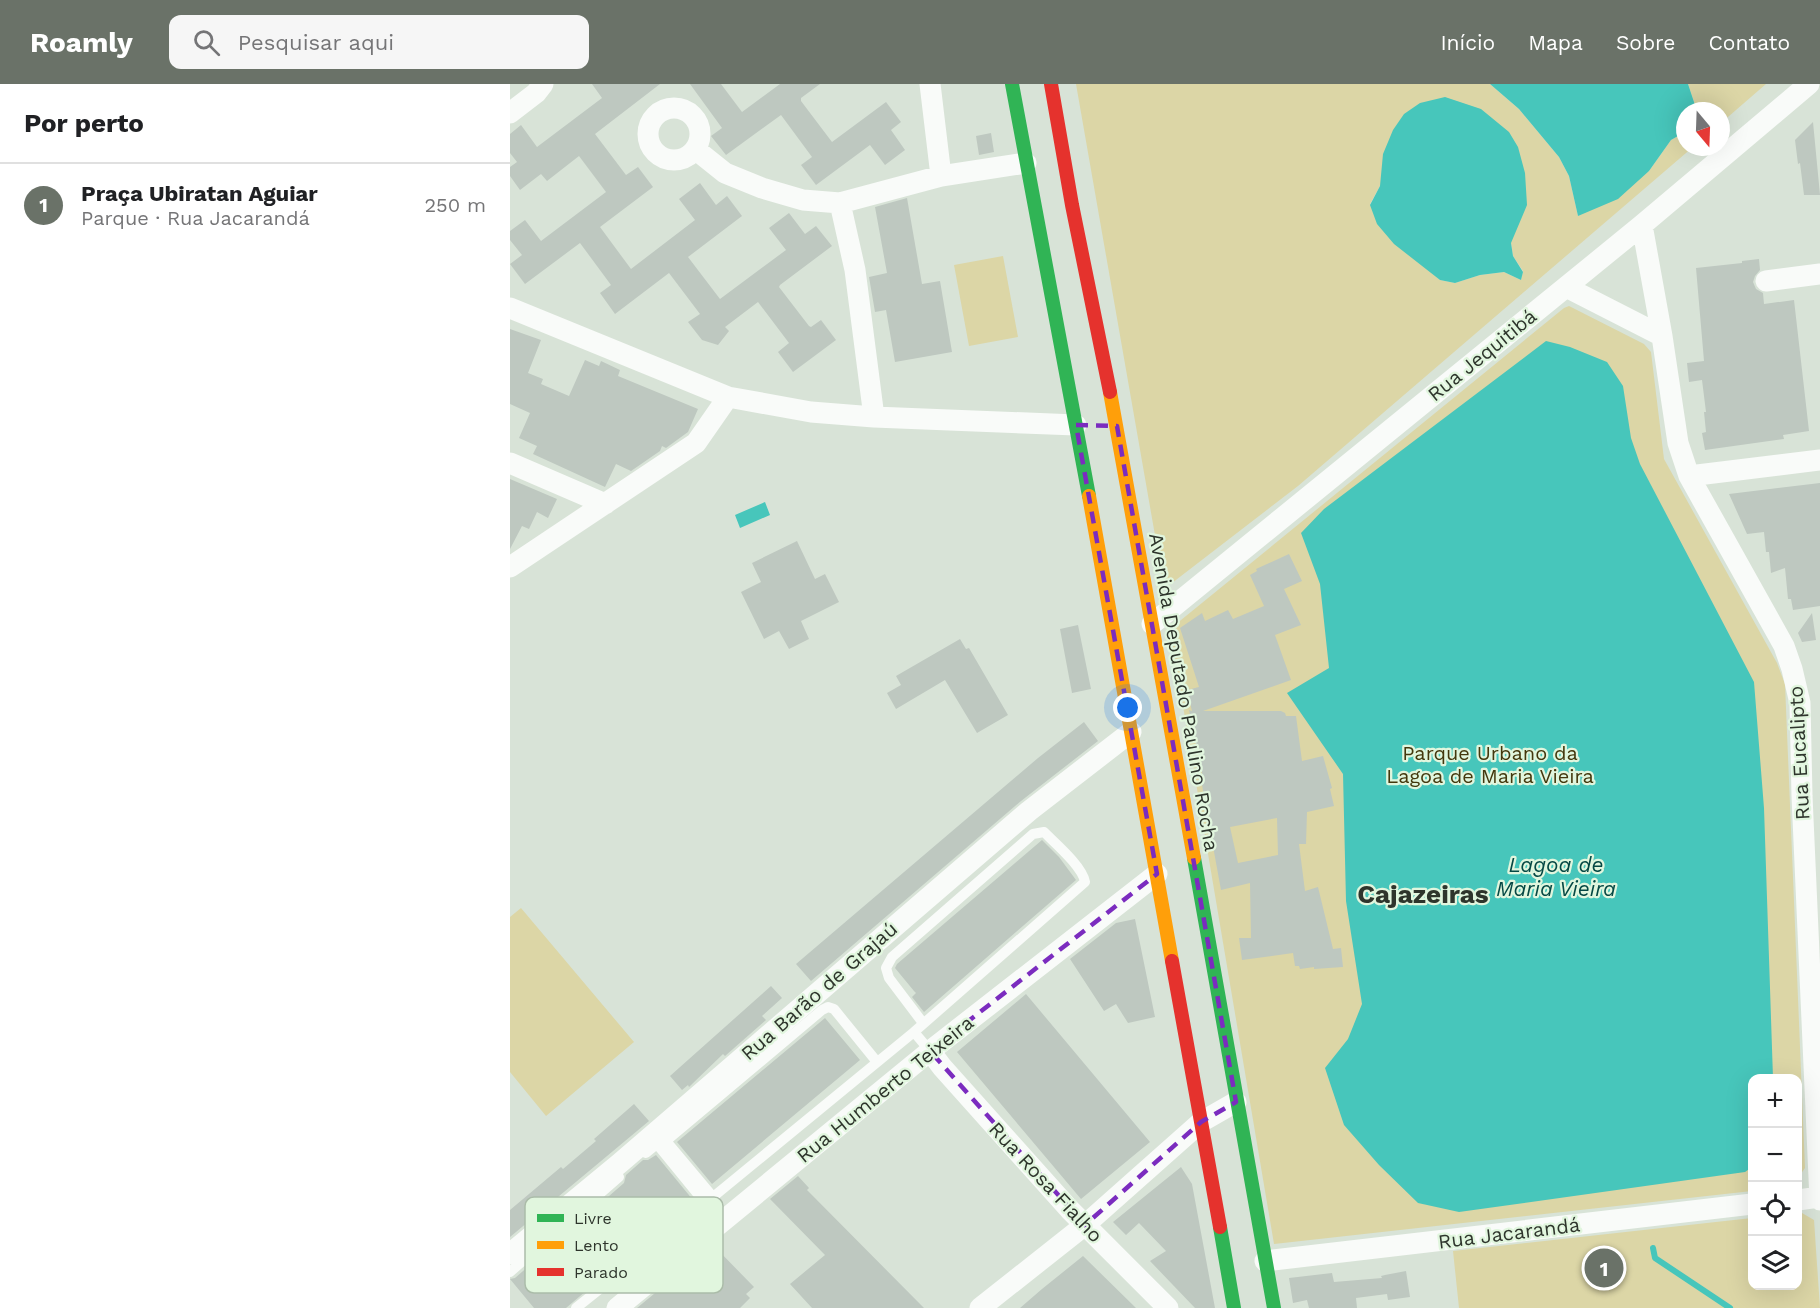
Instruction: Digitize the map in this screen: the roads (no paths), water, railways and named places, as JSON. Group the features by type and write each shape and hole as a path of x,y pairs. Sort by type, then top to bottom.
{"main road":[{"path":"1012,84 1026,163 1081,425 1131,732 1234,1308"},
{"name":"Avenida Deputado Paulino Rocha","path":"1051,84 1112,426 1152,624 1274,1308"}],"street":[{"path":"510,113 536,93 543,84"},
{"path":"930,84 941,176"},
{"name":"Rua Jequitibá","path":"1152,624 1642,225 1809,84"},
{"path":"695,149 725,173 762,188 803,200 840,203 941,176 1026,163"},
{"path":"840,203 855,270 874,417"},
{"name":"Rua Eucalipto","path":"1642,225 1678,444 1689,476 1784,646 1800,703 1813,917 1820,1198"},
{"path":"1766,281 1820,274"},
{"path":"1566,287 1662,336"},
{"path":"510,308 728,397 811,412 874,417 1081,425"},
{"path":"510,567 696,443 728,397"},
{"path":"1689,476 1820,460"},
{"path":"510,463 605,504"},
{"name":"Rua Barão de Grajaú","path":"579,1197 1029,811 1131,732"},
{"name":"Rua Humberto Teixeira","path":"723,1221 930,1051 1157,874"},
{"name":"Rua Rosa Fialho","path":"930,1051 1085,1225 1168,1308"},
{"path":"980,1308 1085,1225 1201,1122 1236,1102"},
{"path":"1802,1200 1820,1198"},
{"name":"Rua Jacarandá","path":"1265,1261 1748,1204"},
{"name":"Rua Barão de Grajaú","path":"510,1254 525,1242"},
{"name":"Rua Humberto Teixeira","path":"617,1308 635,1293"}],"lane":[{"path":"877,1062 834,1009 828,1007 666,1141 713,1197 914,1032 1085,882 1084,875 1044,832 1033,834 892,957 886,968 889,978 924,1023"},
{"path":"914,1032 930,1051"},
{"path":"596,1197 657,1144 700,1197"},
{"path":"510,1272 525,1259"},
{"path":"576,1308 595,1293"}],"water":[{"path":"1490,84 1688,84 1694,102 1676,102 1676,137 1671,140 1649,171 1618,199 1578,216 1569,176 1559,157 1519,109"},
{"path":"1445,97 1481,109 1509,132 1518,147 1525,173 1527,205 1511,243 1513,256 1523,272 1521,280 1504,272 1480,275 1455,283 1440,280 1394,244 1377,224 1370,205 1380,186 1383,154 1393,130 1404,114 1420,103"},
{"name":"Lagoa de Maria Vieira","path":"1546,341 1570,347 1607,362 1623,386 1631,438 1640,464 1754,682 1764,808 1773,1074 1748,1074 1748,1170 1745,1172 1459,1212 1418,1203 1379,1165 1344,1125 1325,1068 1348,1039 1362,1004 1346,901 1343,774 1287,693 1329,668 1320,584 1301,533 1324,509"},
{"path":"765,502 770,515 740,528 735,515"}],"waterway":[{"path":"1653,1248 1655,1258 1730,1308"}],"place":[{"name":"Praça Ubiratan Aguiar","path":"1604,1268"}],"district":[{"name":"Cajazeiras","path":"1423,894"}],"park label":[{"name":"Parque Urbano da Lagoa de Maria Vieira","path":"1490,764"}]}
